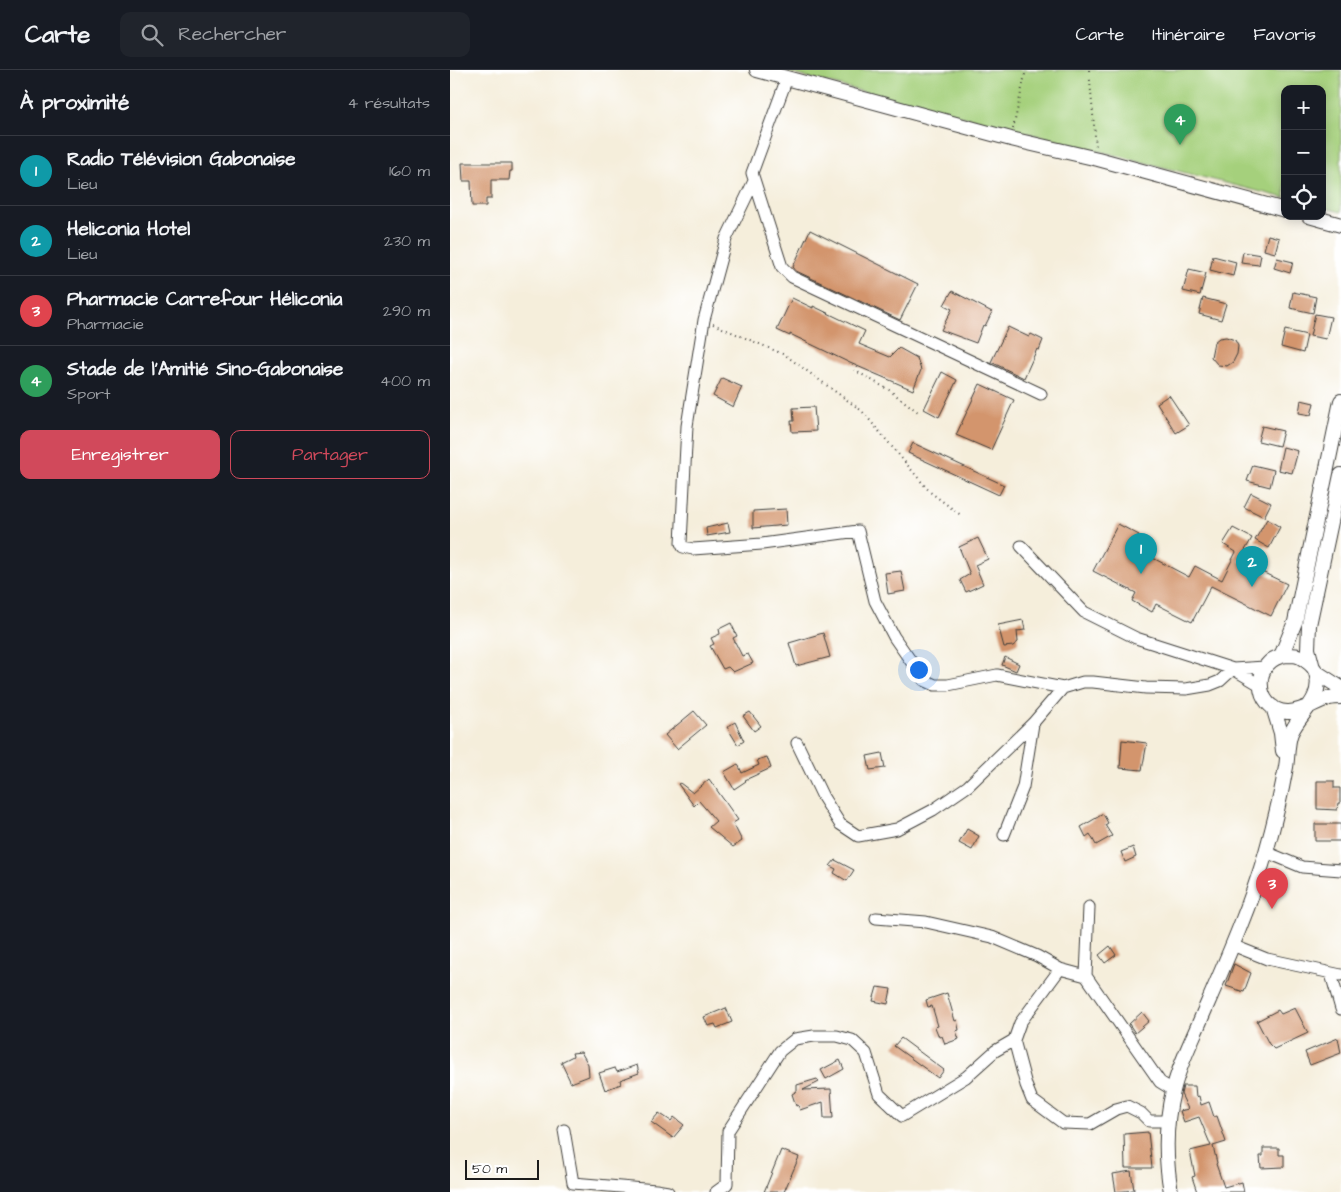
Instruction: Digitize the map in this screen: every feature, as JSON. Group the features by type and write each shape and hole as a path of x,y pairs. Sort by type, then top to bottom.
{"street":[{"path":"757,70 1011,139 1098,159 1281,209"},
{"path":"788,78 752,174 782,267 792,277 1041,394"},
{"path":"754,181 726,239 704,320 687,426 681,543 683,547 693,549 762,544 858,531 875,601 894,637 924,680 934,685 948,685 996,675 1063,688 1083,682 1093,682 1146,688 1186,689 1220,681 1233,669 1265,667"},
{"path":"1323,220 1341,225"},
{"path":"1280,656 1295,622 1341,401"},
{"path":"1171,1192 1166,1163 1167,1121 1173,1090 1232,945 1266,852 1286,767 1290,735 1298,719 1315,697 1318,688 1308,649 1309,626 1341,475"},
{"path":"1021,546 1084,612 1136,638 1233,669 1260,685"},
{"path":"1341,688 1300,656 1295,655 1280,656 1270,662 1265,667 1260,685 1264,698 1273,707 1286,712 1295,712 1329,698 1341,697"},
{"path":"797,743 823,797 840,824 858,836 898,829 933,810 968,786 1033,723 1063,688"},
{"path":"1273,707 1281,733 1286,767"},
{"path":"1004,835 1023,787 1033,723"},
{"path":"1266,852 1302,866 1341,870"},
{"path":"1089,907 1086,976 1160,1082 1173,1090"},
{"path":"876,918 926,922 992,937 1037,956 1060,969 1086,976"},
{"path":"1232,945 1267,959 1336,974 1341,1009"},
{"path":"1060,969 1020,1023 1014,1040 1032,1100 1063,1123 1090,1124 1116,1109 1127,1106 1141,1113 1149,1121 1167,1121"},
{"path":"716,1192 727,1184 728,1131 780,1051 796,1039 814,1036 837,1036 852,1040 866,1053 879,1094 902,1116 966,1077 995,1051 1014,1040"},
{"path":"564,1130 573,1183 668,1192"}],"path":[{"path":"1011,139 1026,70"},
{"path":"1089,70 1098,159"},
{"path":"704,320 785,355 862,411 930,492 962,516"},
{"path":"854,370 889,390 918,412"}],"green space":[{"path":"778,70 1341,70 1341,212 1326,208 1326,85 1281,85 1281,197"}],"building":[{"path":"462,163 512,163 512,171 510,171 509,180 491,180 491,199 486,199 486,206 472,206 471,181 463,181"},
{"path":"810,230 918,284 900,320 796,271 793,267"},
{"path":"1268,235 1279,238 1275,253 1264,250"},
{"path":"1243,252 1261,255 1259,265 1241,263"},
{"path":"1213,256 1236,262 1233,276 1210,270"},
{"path":"1277,258 1293,262 1290,273 1274,268"},
{"path":"1189,269 1206,273 1200,295 1183,291"},
{"path":"952,291 992,312 985,326 983,325 976,343 941,330 952,309 944,305"},
{"path":"1293,292 1316,297 1313,313 1290,308"},
{"path":"792,298 865,331 859,344 890,357 899,348 917,358 921,370 913,390 850,363 790,334 790,336 777,330"},
{"path":"1203,298 1226,304 1221,320 1199,314"},
{"path":"1315,314 1331,317 1326,339 1310,336"},
{"path":"1008,327 1029,337 1031,334 1043,340 1024,378 991,362"},
{"path":"1285,330 1307,335 1303,353 1281,347"},
{"path":"1226,337 1235,340 1238,346 1237,354 1233,362 1227,366 1218,365 1211,357 1214,342 1219,338"},
{"path":"942,372 957,380 939,417 924,409"},
{"path":"722,378 742,387 733,407 713,396"},
{"path":"980,384 1014,400 991,450 956,435"},
{"path":"1169,395 1189,425 1176,433 1157,403"},
{"path":"1301,400 1314,403 1311,415 1299,413"},
{"path":"814,407 816,431 792,432 791,421 794,421 793,408"},
{"path":"1262,426 1283,431 1279,446 1258,441"},
{"path":"913,443 1004,485 999,495 908,453"},
{"path":"1283,447 1298,451 1292,473 1278,470"},
{"path":"1253,465 1274,470 1270,487 1247,481"},
{"path":"1251,493 1271,503 1264,517 1244,507"},
{"path":"786,509 787,525 753,528 753,511"},
{"path":"1267,519 1280,527 1269,548 1255,540"},
{"path":"728,523 730,532 707,536 706,528"},
{"path":"1118,524 1139,535 1132,547 1189,577 1195,566 1222,580 1236,552 1223,544 1233,528 1252,538 1239,561 1287,584 1271,616 1211,586 1192,622 1156,604 1152,612 1132,601 1136,593 1093,571"},
{"path":"978,538 988,559 975,565 983,584 966,592 960,580 970,574 959,547"},
{"path":"901,571 905,591 888,594 885,573"},
{"path":"1023,620 1025,630 1017,631 1018,642 1013,646 1004,647 998,625"},
{"path":"731,623 737,636 733,638 742,656 748,654 753,663 733,672 728,667 723,669 710,646 714,644 711,638 720,634 719,629"},
{"path":"823,633 830,657 796,666 789,643"},
{"path":"1005,657 1019,664 1016,671 1002,665"},
{"path":"694,711 706,725 677,749 665,735"},
{"path":"750,712 761,726 754,731 743,716"},
{"path":"735,722 744,741 738,745 727,727"},
{"path":"1122,740 1147,743 1142,770 1120,768"},
{"path":"882,753 885,768 870,770 867,756"},
{"path":"767,757 771,768 745,780 734,789 724,772 738,764 742,773 759,765 757,760"},
{"path":"709,779 738,820 733,823 742,841 733,847 709,827 716,821 699,801 694,806 678,784 680,783 693,793"},
{"path":"1317,781 1334,781 1334,788 1340,788 1340,803 1338,803 1337,810 1317,809"},
{"path":"1103,814 1108,823 1105,825 1112,836 1096,845 1090,834 1086,837 1081,827"},
{"path":"1315,824 1341,824 1341,841 1315,841"},
{"path":"967,829 979,836 972,850 959,843"},
{"path":"1133,847 1136,857 1125,862 1121,852"},
{"path":"835,860 854,870 847,881 834,873 836,869 830,866"},
{"path":"1110,946 1116,955 1105,963 1099,955"},
{"path":"1234,964 1251,973 1244,992 1226,986"},
{"path":"877,987 891,989 888,1004 873,1001"},
{"path":"947,993 955,1021 957,1020 959,1030 956,1031 959,1039 945,1044 942,1036 939,1037 935,1027 938,1026 932,1006 928,1007 926,1000"},
{"path":"726,1008 732,1022 717,1028 715,1024 708,1026 704,1017"},
{"path":"1295,1008 1308,1033 1274,1049 1269,1044 1257,1021 1278,1010 1281,1014"},
{"path":"1142,1012 1149,1021 1135,1033 1129,1024"},
{"path":"901,1038 944,1070 938,1078 894,1046"},
{"path":"1338,1038 1341,1053 1310,1065 1305,1052"},
{"path":"581,1052 588,1064 589,1076 571,1083 561,1062 573,1056 572,1053"},
{"path":"840,1060 844,1069 826,1079 821,1070"},
{"path":"637,1065 639,1073 620,1080 621,1084 605,1090 599,1073 615,1068 617,1072"},
{"path":"817,1079 819,1082 803,1090 831,1089 833,1118 824,1118 823,1102 800,1110 798,1105 796,1106 792,1094 797,1091 797,1085"},
{"path":"1183,1086 1195,1086 1196,1097 1199,1096 1201,1105 1209,1102 1214,1117 1217,1116 1226,1142 1213,1146 1216,1164 1224,1187 1242,1182 1244,1192 1197,1192 1192,1177 1195,1176 1190,1151 1211,1146 1199,1117 1184,1122 1180,1111 1188,1109 1181,1094"},
{"path":"659,1113 671,1121 674,1117 684,1125 673,1138 651,1122"},
{"path":"1148,1132 1152,1168 1125,1168 1124,1134"},
{"path":"1263,1148 1279,1148 1279,1155 1284,1155 1284,1167 1261,1168 1260,1156 1263,1156"},
{"path":"781,1150 799,1157 784,1192 764,1192"},
{"path":"1131,1171 1134,1190 1116,1192 1113,1174"}],"place":[{"name":"Stade de l’Amitié Sino-Gabonaise","path":"1180,145"},
{"name":"Radio Télévision Gabonaise","path":"1141,574"},
{"name":"Heliconia Hotel","path":"1252,587"},
{"name":"Pharmacie Carrefour Héliconia","path":"1272,909"}]}
